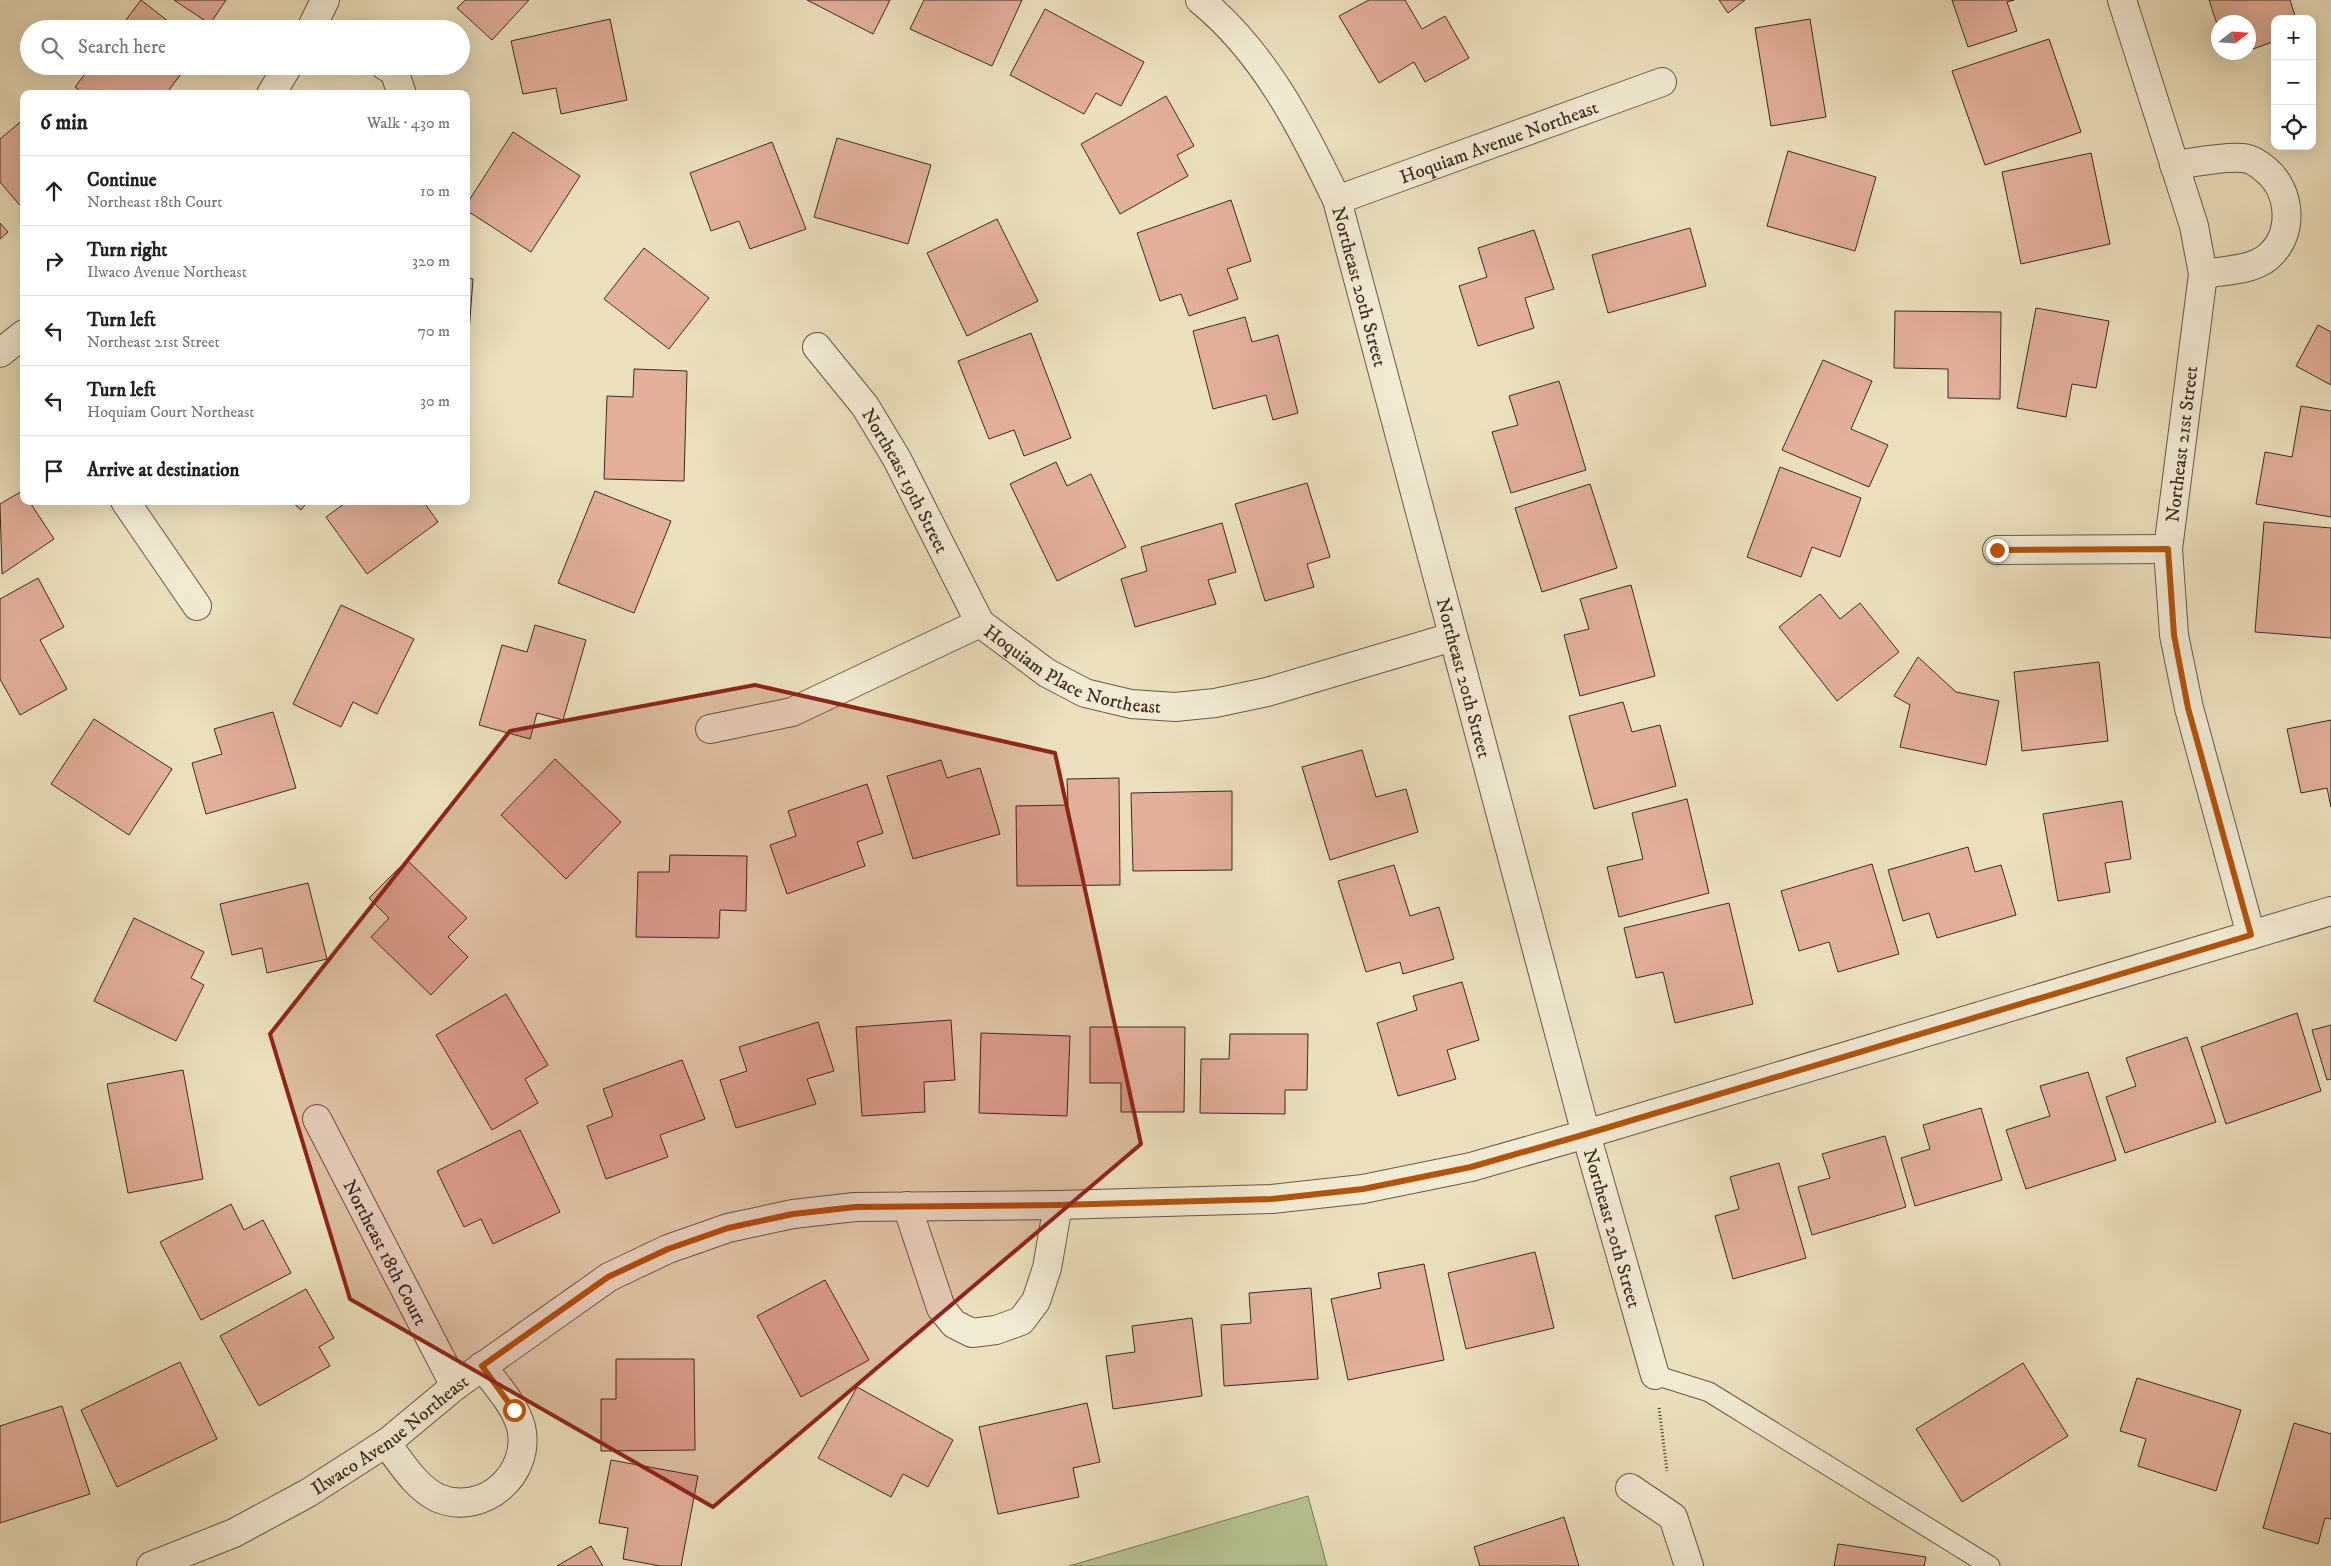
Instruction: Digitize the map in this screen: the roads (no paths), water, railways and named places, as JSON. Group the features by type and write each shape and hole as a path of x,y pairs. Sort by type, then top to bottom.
{"street":[{"path":"317,20 325,0"},
{"name":"Northeast 21st Street","path":"2122,0 2194,226 2203,274 2168,549 2174,635 2188,708 2251,935"},
{"name":"Northeast 20th Street","path":"1206,5 1260,64 1301,126 1336,200 1586,1134 1655,1375"},
{"path":"273,90 283,75"},
{"path":"395,75 401,90"},
{"name":"Hoquiam Avenue Northeast","path":"1336,200 1662,82"},
{"path":"2174,165 2243,158 2259,164 2273,176 2283,191 2287,208 2286,226 2280,242 2269,256 2254,266 2203,274"},
{"name":"Northeast 19th Street","path":"818,347 870,414 897,459 980,623"},
{"path":"128,505 196,606"},
{"path":"1997,550 2168,549"},
{"name":"Hoquiam Place Northeast","path":"710,729 792,712 980,623 1047,673 1085,693 1131,704 1175,707 1215,703 1267,692 1452,637"},
{"name":"Ilwaco Avenue Northeast","path":"151,1566 234,1533 308,1493 386,1443 455,1386 608,1277 668,1249 728,1228 793,1214 855,1207 1058,1205 1272,1199 1363,1189 1471,1167 1586,1134 2331,911"},
{"name":"Northeast 18th Court","path":"317,1119 455,1386"},
{"path":"907,1206 941,1308 954,1324 972,1333 996,1330 1021,1322 1036,1301 1047,1268 1058,1205"},
{"path":"386,1443 422,1488 439,1498 457,1503 476,1502 493,1494 508,1482 518,1465 522,1447 521,1428 514,1410 482,1366"},
{"path":"1630,1488 1672,1517 1689,1566"}],"lane":[{"path":"1655,1375 1708,1392 1990,1566"}]}
